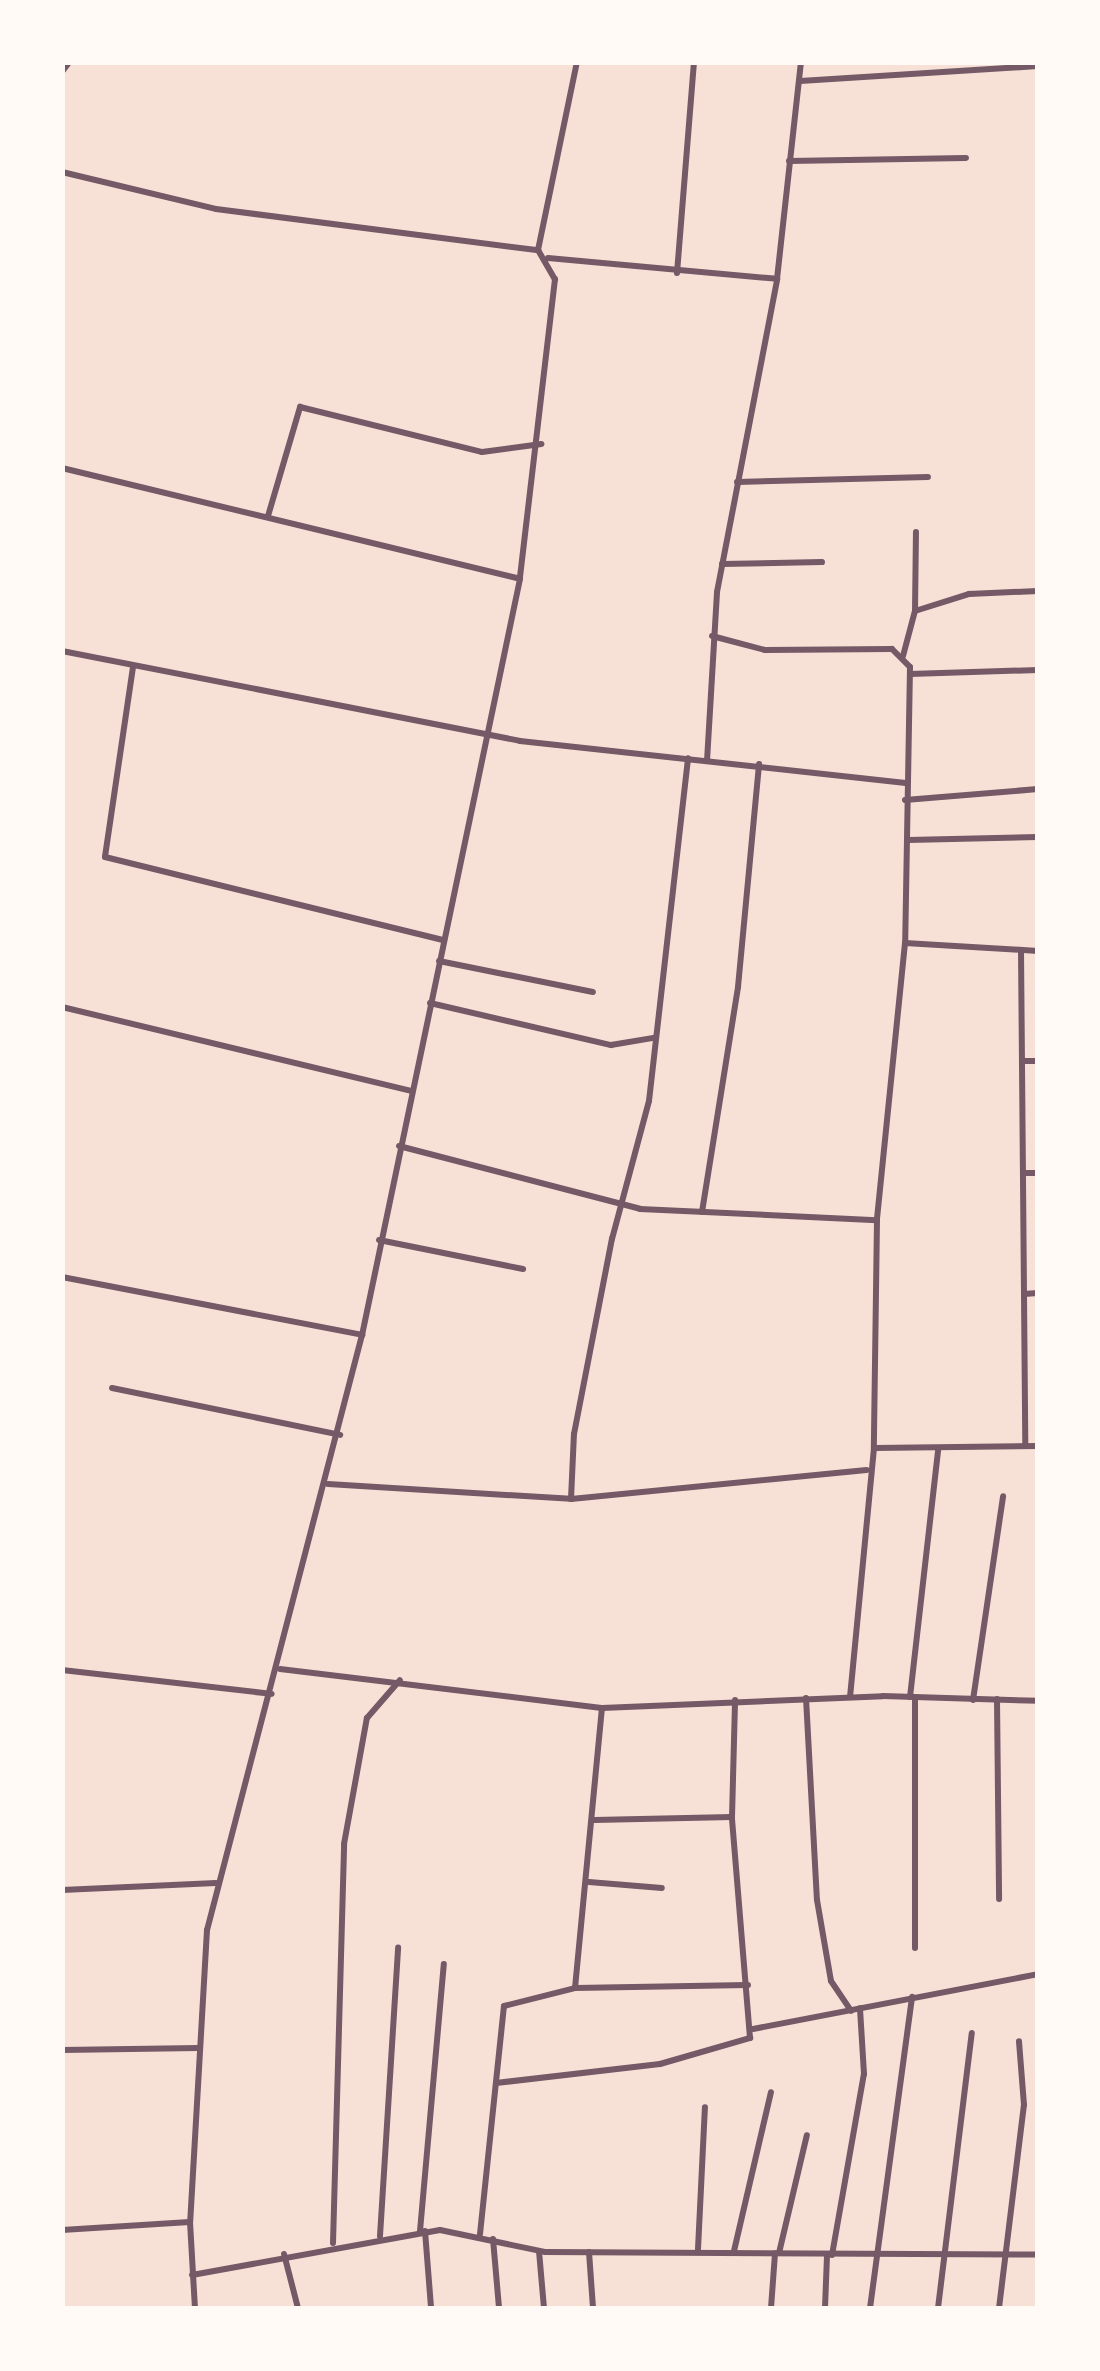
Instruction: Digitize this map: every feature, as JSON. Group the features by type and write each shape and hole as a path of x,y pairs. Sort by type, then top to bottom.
{"street":[{"path":"62,70 68,62"},
{"path":"538,250 577,62"},
{"path":"677,273 694,62"},
{"path":"708,761 712,636 722,564 777,279 800,62"},
{"path":"800,81 1038,66"},
{"path":"789,160 966,158"},
{"path":"62,172 216,209 538,250 546,258 556,300 541,444 520,579 484,734 362,1335 280,1669 216,1883 198,2048 190,2222 195,2308"},
{"path":"546,258 677,273 777,279"},
{"path":"268,516 300,407 482,452 541,444"},
{"path":"62,468 520,579"},
{"path":"737,482 928,477"},
{"path":"850,1697 867,1470 874,1448 876,1220 904,944 910,674 903,656 915,611 916,532"},
{"path":"722,564 822,562"},
{"path":"915,611 969,594 1038,592"},
{"path":"712,636 765,650 881,648 903,656"},
{"path":"62,651 484,734 906,783"},
{"path":"133,667 105,858 444,940"},
{"path":"910,674 1038,670"},
{"path":"571,1499 574,1434 649,1100 653,1038 688,758"},
{"path":"702,1212 738,987 759,764"},
{"path":"905,800 1038,789"},
{"path":"908,840 1038,837"},
{"path":"904,944 1038,951"},
{"path":"1021,951 1025,1446"},
{"path":"439,961 594,992"},
{"path":"430,1002 611,1044 653,1038"},
{"path":"62,1007 410,1091"},
{"path":"1022,1061 1038,1062"},
{"path":"399,1146 624,1203 702,1212 876,1220"},
{"path":"1023,1173 1038,1173"},
{"path":"380,1240 523,1270"},
{"path":"62,1277 362,1335"},
{"path":"1024,1294 1038,1294"},
{"path":"112,1388 340,1434"},
{"path":"874,1448 938,1451 1038,1446"},
{"path":"915,1948 912,1697 938,1451"},
{"path":"328,1484 571,1499 867,1470"},
{"path":"974,1700 1003,1496"},
{"path":"280,1669 400,1680 602,1708 850,1697 1038,1701"},
{"path":"62,1670 272,1694"},
{"path":"333,2243 344,1844 367,1718 400,1680"},
{"path":"806,1698 817,1900 831,1982 851,2011"},
{"path":"997,1699 999,1900"},
{"path":"496,2083 677,2061 744,2044 753,2030 732,1817 735,1700"},
{"path":"576,1988 590,1882 602,1708"},
{"path":"594,1820 732,1817"},
{"path":"590,1882 662,1888"},
{"path":"62,1890 216,1883"},
{"path":"380,2236 398,1948"},
{"path":"432,2308 422,2231 444,1964"},
{"path":"753,2030 1038,1974"},
{"path":"480,2234 500,2010 576,1988 748,1985"},
{"path":"870,2308 872,2256 912,1996"},
{"path":"825,2308 829,2254 864,2074 860,2008"},
{"path":"938,2308 972,2033"},
{"path":"999,2308 1024,2105 1019,2041"},
{"path":"62,2050 198,2048"},
{"path":"734,2251 771,2092"},
{"path":"698,2250 705,2107"},
{"path":"771,2308 778,2253 806,2135"},
{"path":"62,2230 190,2222"},
{"path":"192,2275 333,2243 422,2231 480,2234 539,2250 589,2252 1038,2255"},
{"path":"493,2238 499,2308"},
{"path":"539,2250 544,2308"},
{"path":"589,2252 592,2308"},
{"path":"284,2254 298,2308"}]}
